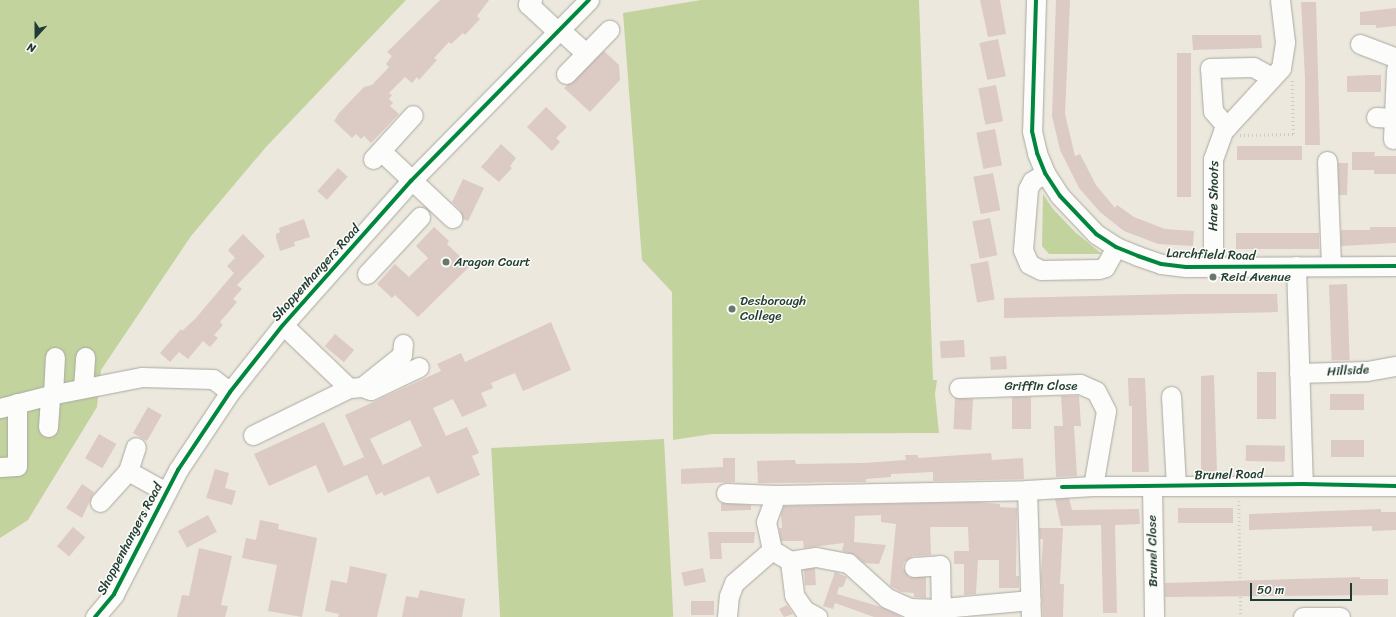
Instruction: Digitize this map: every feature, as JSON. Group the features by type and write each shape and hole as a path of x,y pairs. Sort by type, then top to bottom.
{"street":[{"path":"532,0 528,4 586,53"},
{"name":"Shoppenhangers Road","path":"95,617 114,594 166,492 230,392 283,325 411,181 589,0"},
{"name":"Larchfield Road","path":"1036,0 1032,131 1045,173 1078,218 1116,247 1161,264 1213,267 1396,266"},
{"path":"1224,131 1213,111 1210,68 1253,67 1277,71 1285,42 1280,0"},
{"path":"566,74 609,30"},
{"path":"1360,44 1396,58"},
{"path":"1393,139 1385,118 1396,69"},
{"name":"Hare Shoots","path":"1213,267 1213,159 1224,131 1277,71"},
{"path":"413,115 377,155 411,181 452,218"},
{"path":"1327,161 1331,266"},
{"path":"1045,173 1032,182 1028,189 1023,250 1029,264 1041,270 1099,269 1105,267 1116,247"},
{"path":"367,274 420,217"},
{"path":"378,218 401,238"},
{"path":"1296,266 1303,484"},
{"path":"283,325 356,388 371,390 420,367"},
{"path":"253,435 356,388 402,355 403,344"},
{"path":"48,427 55,357"},
{"path":"83,388 85,357"},
{"name":"Hillside","path":"1299,374 1367,371 1396,366"},
{"path":"9,467 9,405 51,394 142,377 213,379 230,392"},
{"name":"Griffin Close","path":"959,388 1080,384 1096,390 1106,411 1093,486"},
{"name":"Brunel Road","path":"1171,396 1176,486"},
{"path":"100,502 128,471 136,447"},
{"path":"128,471 166,492"},
{"name":"Brunel Road","path":"726,493 776,494 1028,490 1093,486 1239,484 1396,486"},
{"name":"Brunel Close","path":"1152,486 1154,617"},
{"path":"776,494 766,522 772,550 790,561 816,557 848,562 887,598 909,608 1031,609 1028,490"},
{"path":"727,617 729,596 734,583 772,550"},
{"path":"790,561 794,595 804,610 817,617"},
{"path":"914,567 940,565 941,608"},
{"path":"1303,617 1340,617"}],"path":[{"path":"1224,131 1293,134 1292,66 1277,71"},
{"path":"1239,484 1241,617"}],"green space":[{"path":"0,0 406,0 266,147 191,236 101,370 97,407 28,520 0,538"},
{"path":"701,0 919,0 933,380 937,380 935,394 939,433 712,434 673,440 672,292 642,260 623,13"},
{"path":"1043,194 1053,209 1075,232 1102,254 1049,254 1042,246"},
{"path":"664,439 673,617 500,617 491,448"}],"building":[{"path":"440,0 489,0 477,16 480,19 465,35 463,33 451,44 449,42 434,58 437,60 419,80 417,77 412,83 405,77 389,93 392,95 389,99 393,103 390,106 399,114 371,143 364,136 361,139 356,134 352,138 334,121 339,113 364,87 372,85 389,67 386,64 392,56 387,52"},
{"path":"980,0 1000,0 1006,34 988,37"},
{"path":"1056,0 1070,0 1065,114 1075,156 1080,154 1096,185 1115,208 1117,205 1134,217 1165,229 1194,231 1193,246 1158,244 1124,231 1100,212 1079,188 1060,150 1052,116"},
{"path":"1301,2 1316,2 1320,145 1305,145 1305,78"},
{"path":"1396,8 1396,26 1376,28 1376,25 1360,25 1360,12"},
{"path":"1192,35 1261,35 1262,48 1193,50"},
{"path":"998,39 1006,76 987,80 979,43"},
{"path":"604,51 619,65 620,80 590,112 564,88"},
{"path":"1177,53 1191,53 1191,197 1177,197"},
{"path":"1381,75 1381,92 1347,92 1347,76"},
{"path":"996,85 1003,121 985,125 978,88"},
{"path":"546,107 567,127 556,138 560,142 552,151 527,127"},
{"path":"995,129 1002,165 983,169 976,133"},
{"path":"501,144 516,158 510,166 512,168 499,182 481,167"},
{"path":"1237,146 1302,146 1302,160 1237,160"},
{"path":"1352,152 1375,152 1374,156 1396,156 1396,174 1374,174 1374,170 1352,170"},
{"path":"1338,163 1348,163 1347,195 1339,195"},
{"path":"338,168 348,177 327,200 317,191"},
{"path":"993,173 1000,210 981,214 973,177"},
{"path":"463,179 484,188 468,221 463,219 460,210 452,202"},
{"path":"990,218 997,255 980,259 972,221"},
{"path":"304,219 310,237 294,242 295,246 280,251 276,238 276,234 280,232 279,228"},
{"path":"434,227 449,241 447,244 470,266 418,317 395,295 392,298 377,284 395,264 409,277 428,258 416,246"},
{"path":"1370,227 1396,227 1396,243 1341,246 1341,230 1370,230"},
{"path":"1236,233 1319,233 1319,249 1236,249"},
{"path":"243,234 265,256 237,285 242,289 233,299 237,302 220,322 223,325 214,335 218,338 210,347 203,341 188,359 179,352 170,362 160,353 181,329 182,331 195,319 234,273 227,266 235,258 228,250"},
{"path":"988,261 995,299 977,303 970,264"},
{"path":"1347,284 1350,360 1332,361 1329,285"},
{"path":"1183,294 1277,294 1278,312 1004,318 1004,298"},
{"path":"551,322 571,370 523,391 515,373 491,383 493,388 481,393 487,406 462,417 453,399 433,408 446,436 467,427 479,453 472,456 480,475 437,494 429,476 384,496 382,492 376,495 367,475 328,493 316,465 269,486 254,454 324,422 344,466 364,457 345,415 441,371 437,364 461,353 465,362","holes":["410,420 422,446 383,465 370,439"]},
{"path":"335,334 354,350 344,362 325,346"},
{"path":"964,340 965,357 941,358 940,341"},
{"path":"1006,356 1007,369 991,370 990,357"},
{"path":"1257,372 1276,372 1276,419 1257,419"},
{"path":"1214,375 1217,473 1201,473 1201,376"},
{"path":"1128,378 1145,378 1149,472 1132,472 1132,406 1129,406"},
{"path":"1330,394 1364,394 1364,410 1330,410"},
{"path":"1061,396 1079,396 1081,426 1074,426 1077,476 1056,477 1054,426 1063,426"},
{"path":"1012,397 1031,397 1031,429 1012,429"},
{"path":"955,398 973,399 971,430 953,429"},
{"path":"148,407 162,415 147,441 133,433"},
{"path":"99,434 116,444 102,468 85,458"},
{"path":"1331,440 1364,440 1364,457 1331,457"},
{"path":"1246,445 1285,446 1285,462 1246,461"},
{"path":"991,453 992,460 1023,458 1024,479 933,481 933,472 891,474 891,477 866,479 866,482 758,483 757,461 795,460 796,464 864,463 906,460 905,455 918,455 918,458"},
{"path":"723,458 735,458 735,482 681,484 681,469 723,467"},
{"path":"215,469 229,473 225,488 236,491 232,505 206,498"},
{"path":"82,484 94,492 82,518 66,508"},
{"path":"1069,498 1072,510 1139,509 1140,524 1115,525 1117,613 1103,613 1101,525 1061,526 1055,499"},
{"path":"978,502 1000,504 1000,507 1017,508 1016,576 1019,576 1019,588 999,588 999,560 978,560 976,594 964,595 964,564 954,564 954,551 969,551 968,527 930,527 931,555 913,556 904,562 903,568 909,577 926,577 926,598 914,597 914,593 901,592 890,586 896,524 881,522 881,515 855,516 854,542 886,545 879,564 864,563 855,555 842,551 844,543 804,548 803,541 781,541 779,528 782,528 781,514 784,506"},
{"path":"721,503 751,505 751,510 721,511"},
{"path":"1178,508 1233,508 1233,523 1178,523"},
{"path":"1381,509 1381,512 1396,512 1396,530 1372,531 1372,526 1249,530 1249,514"},
{"path":"208,515 217,532 187,548 178,531"},
{"path":"260,520 279,524 278,529 317,538 302,617 268,611 277,565 242,558 246,538 256,540"},
{"path":"73,527 85,537 69,556 57,546"},
{"path":"1039,528 1063,528 1060,584 1064,584 1063,617 1043,617 1041,576 1043,539 1040,539"},
{"path":"708,532 755,532 754,543 721,543 722,559 710,559"},
{"path":"199,548 232,556 221,605 228,606 225,617 177,617 182,595 189,596"},
{"path":"350,566 387,574 377,617 338,617 339,614 325,611 331,580 347,583"},
{"path":"703,568 706,582 684,586 681,573"},
{"path":"815,568 816,585 805,586 804,569"},
{"path":"835,572 847,577 843,587 839,587 837,594 881,607 902,617 874,617 835,603 833,609 823,606"},
{"path":"1360,577 1360,579 1388,579 1388,595 1165,597 1165,583"},
{"path":"420,590 465,599 462,617 402,617 406,596 418,598"},
{"path":"691,601 714,601 714,615 691,615"},
{"path":"787,605 793,614 784,617 779,609"}],"cycle path":[{"path":"95,617 114,594 178,470 230,392 283,325 411,181 589,0"},
{"path":"1036,0 1032,131 1037,153 1045,173 1060,196 1096,234 1116,247 1138,256 1161,264 1186,267 1396,266"},
{"path":"1062,487 1303,484 1396,486"}],"place":[{"name":"Aragon Court","path":"446,262"},
{"name":"Reid Avenue","path":"1213,277"},
{"name":"Desborough College","path":"732,309"}]}
